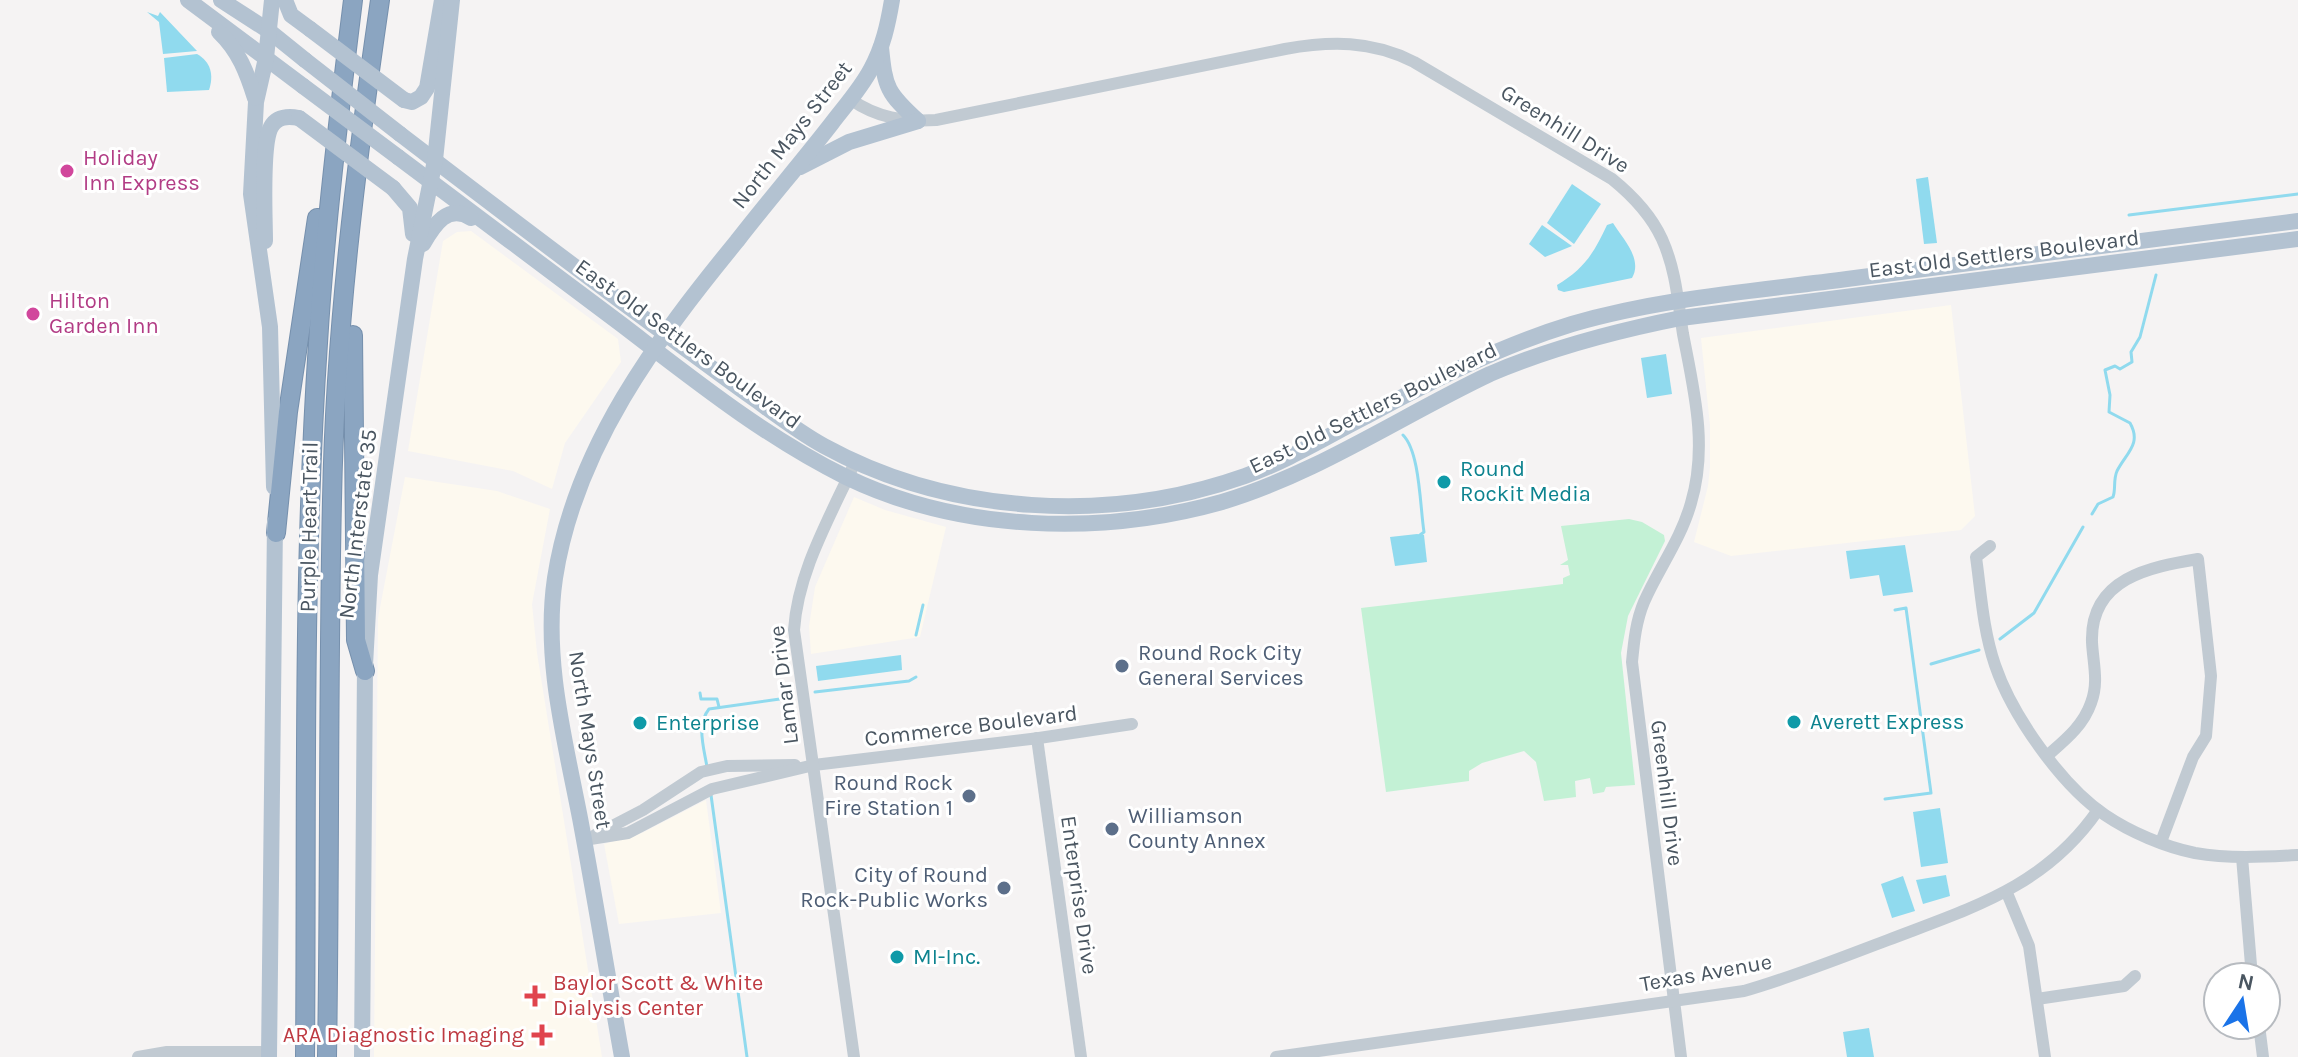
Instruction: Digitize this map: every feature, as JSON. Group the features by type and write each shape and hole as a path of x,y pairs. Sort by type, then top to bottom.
{"highway":[{"name":"Purple Heart Trail","path":"327,1057 332,499 336,402 352,211 380,0"},
{"name":"Purple Heart Trail","path":"305,1057 311,481 318,343 331,189 353,6"},
{"path":"276,533 288,412 322,181 353,6"},
{"path":"363,116 368,159 356,284 353,363 356,640 365,671"}],"main road":[{"name":"East Old Settlers Boulevard","path":"221,0 269,31 666,335 852,470"},
{"path":"269,1054 276,533 270,327 251,194 256,102 266,58 272,0"},
{"path":"285,0 291,15 404,100 412,102 421,97 427,88 442,0"},
{"name":"North Interstate 35","path":"362,1057 365,671 370,575 415,259 435,160 452,0"},
{"name":"North Mays Street","path":"622,1057 553,665 555,581 573,505 590,460 619,404 655,350 870,70 887,31 892,0"},
{"name":"East Old Settlers Boulevard","path":"189,1 774,436 852,470 1006,503 1081,506 1166,497 1202,489 1261,470 1427,384 1572,324 2298,221"},
{"path":"189,1 231,44 245,68 256,102"},
{"path":"881,45 884,73 892,98 918,121"},
{"path":"265,284 267,142 270,127 287,116 299,118 393,188 410,208 415,259"},
{"path":"797,169 849,142 918,121"},
{"path":"415,259 433,226 447,214 456,212 466,214 511,242"},
{"name":"East Old Settlers Boulevard","path":"1679,310 2298,239"}],"street":[{"name":"Greenhill Drive","path":"850,99 882,116 918,121 1313,44 1337,42 1369,45 1414,62 1612,179 1635,200 1654,224 1672,267 1700,427 1698,471 1683,527 1644,603 1635,631 1632,662 1681,1057"},
{"name":"Lamar Drive","path":"852,470 804,576 794,630 854,1057"},
{"path":"1990,546 1976,557 1990,647 2012,707 2076,790 2098,810 2132,830 2194,853 2242,857 2298,855"},
{"path":"2048,755 2079,725 2092,702 2096,676 2093,628 2104,600 2116,586 2141,571 2198,559 2211,676 2206,736 2193,757 2161,842"},
{"name":"Commerce Boulevard","path":"584,840 628,833 712,789 814,765 1132,724"},
{"name":"Enterprise Drive","path":"1037,738 1081,1057"},
{"name":"Commerce Boulevard","path":"584,840 629,819 701,772 746,764 814,765"},
{"name":"Texas Avenue","path":"1276,1057 1744,991 1784,979 2007,893 2062,854 2098,810"},
{"path":"2242,857 2251,961"},
{"path":"2007,893 2029,946 2045,1057"},
{"path":"2037,999 2124,986 2135,976"},
{"path":"138,1057 167,1052 269,1054"}],"shaded area":[{"path":"471,231 618,339 621,362 565,443 552,489 513,471 408,451 443,241 457,232"},
{"path":"1951,305 1975,516 1961,530 1731,556 1694,542 1710,467 1710,426 1701,338"},
{"path":"405,477 497,491 550,509 532,604 537,653 602,1057 374,1057 378,618"},
{"path":"854,497 885,510 946,527 920,637 811,654 809,626 815,587"},
{"path":"706,800 721,913 619,924 604,844 642,833"}],"green space":[{"path":"1629,519 1642,522 1664,535 1665,541 1628,616 1621,653 1635,785 1606,787 1604,792 1593,794 1590,778 1575,781 1576,797 1544,801 1536,762 1524,751 1482,763 1469,771 1469,781 1386,792 1361,608 1563,584 1563,578 1570,575 1568,565 1560,565 1568,560 1561,526"}],"water":[{"path":"147,12 158,16 160,12 197,51 163,54 159,22"},
{"path":"197,54 210,69 209,90 167,92 164,58"},
{"path":"1928,177 1937,243 1924,244 1916,179"},
{"path":"1572,184 1601,204 1574,244 1547,223"},
{"path":"1613,223 1633,256 1635,271 1632,278 1564,292 1558,290 1557,285 1581,266 1593,252 1607,225"},
{"path":"1542,225 1572,246 1545,257 1529,244"},
{"path":"1666,354 1672,394 1647,398 1641,358"},
{"path":"1424,535 1427,562 1395,566 1390,537"},
{"path":"1905,545 1913,592 1883,596 1879,575 1850,579 1846,551"},
{"path":"901,655 902,670 818,681 816,666"},
{"path":"1940,808 1948,863 1921,867 1913,812"},
{"path":"1946,875 1950,896 1923,904 1916,880"},
{"path":"1903,876 1915,911 1892,918 1881,884"},
{"path":"1869,1028 1874,1057 1847,1057 1843,1032"}],"waterway":[{"path":"2129,215 2298,194"},
{"path":"2092,514 2098,504 2113,497 2116,474 2134,443 2130,423 2109,412 2110,395 2105,370 2115,366 2120,369 2132,362 2131,352 2140,337 2156,275"},
{"path":"1403,435 1409,443 1416,467 1424,532 1420,535"},
{"path":"2000,639 2034,613 2083,527"},
{"path":"916,635 923,605"},
{"path":"1885,799 1931,793 1906,608 1895,610"},
{"path":"1931,664 1979,650"},
{"path":"815,692 909,681 916,677"},
{"path":"700,693 701,699 717,699 719,707"},
{"path":"707,767 702,729 709,709 787,698"},
{"path":"711,795 747,1057"}],"place":[{"name":"Holiday Inn Express","path":"67,171"},
{"name":"Hilton Garden Inn","path":"33,314"},
{"name":"Round Rockit Media","path":"1444,482"},
{"name":"Round Rock City General Services","path":"1122,666"},
{"name":"Averett Express","path":"1794,722"},
{"name":"Enterprise","path":"640,723"},
{"name":"Round Rock Fire Station 1","path":"969,796"},
{"name":"Williamson County Annex","path":"1112,829"},
{"name":"City of Round Rock-Public Works","path":"1004,888"},
{"name":"MI-Inc.","path":"897,957"},
{"name":"Baylor Scott & White Dialysis Center","path":"535,996"},
{"name":"ARA Diagnostic Imaging","path":"542,1035"}]}
